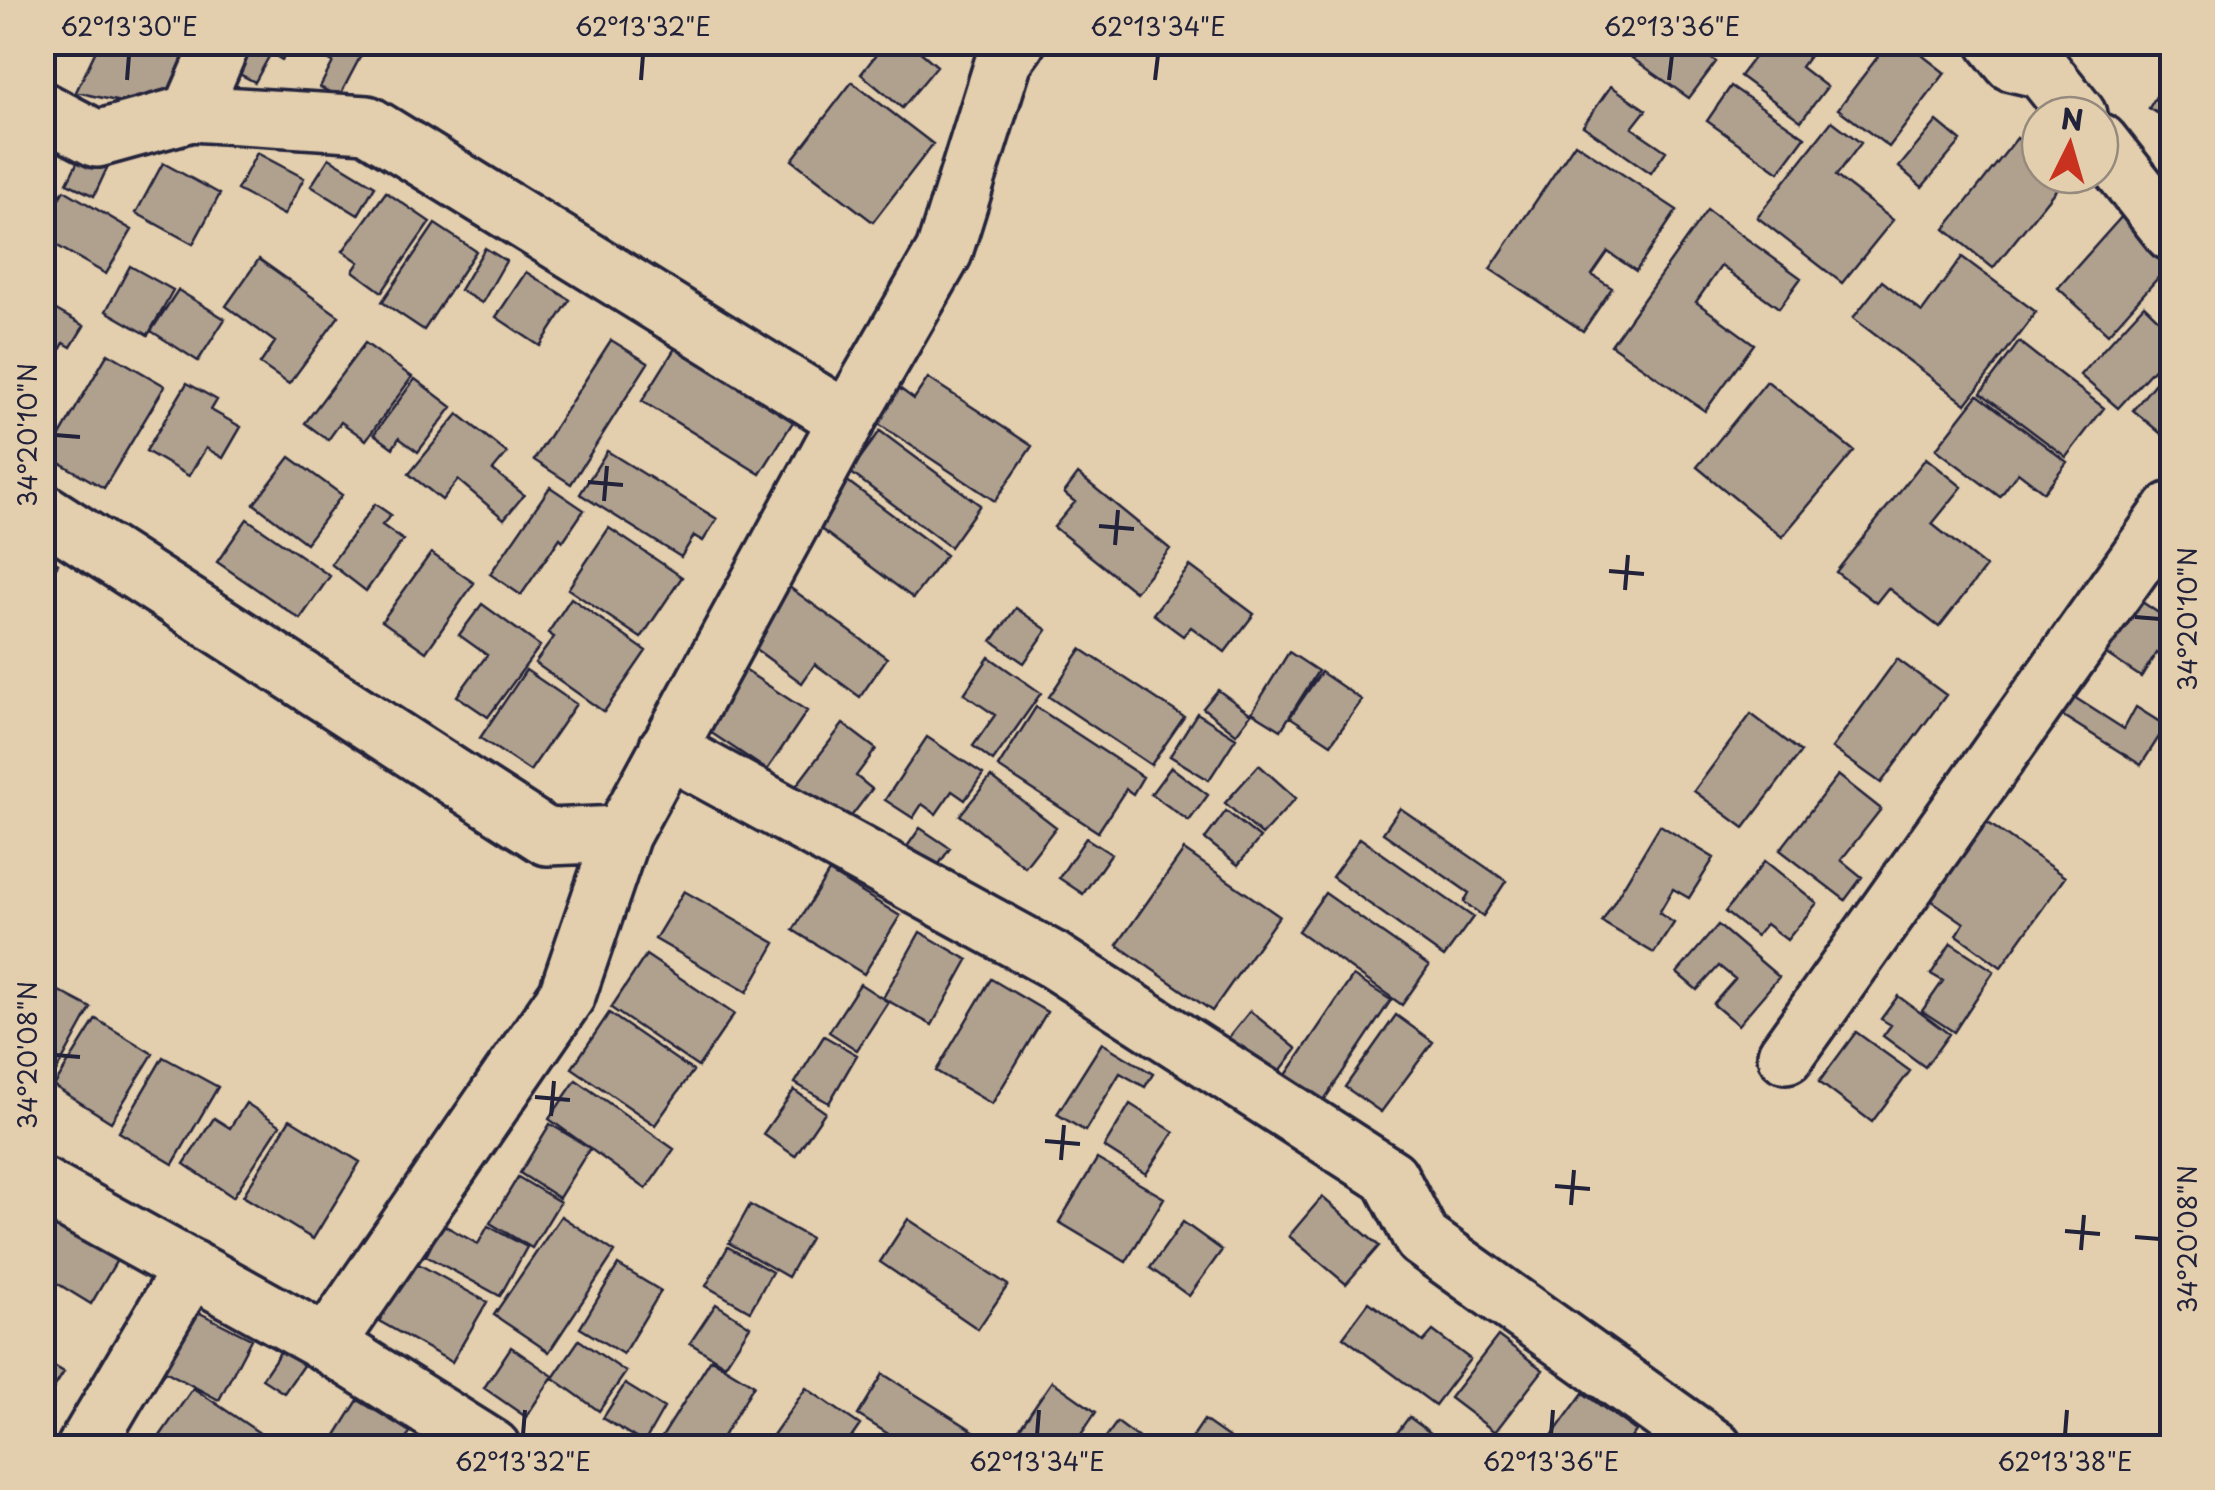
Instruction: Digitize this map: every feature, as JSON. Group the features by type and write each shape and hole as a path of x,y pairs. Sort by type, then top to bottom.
{"street":[{"path":"191,113 222,42"},
{"path":"328,1344 567,995 622,834 847,420 944,252 1004,60 1017,42"},
{"path":"1995,42 2012,63 2052,56 2069,95"},
{"path":"42,110 97,138 191,113 366,124 847,420"},
{"path":"2120,167 2172,233"},
{"path":"1786,1055 2172,510"},
{"path":"42,512 547,837 622,834"},
{"path":"667,748 1053,960 1390,1176 1422,1238 1685,1439"},
{"path":"42,1186 328,1344 437,1433 492,1448"},
{"path":"85,1448 190,1268"}],"building":[{"path":"100,42 199,42 169,113 76,92"},
{"path":"234,42 292,42 282,60 271,53 255,82 222,65"},
{"path":"296,42 368,42 339,97 320,87 333,62"},
{"path":"886,42 909,42 937,66 902,108 861,74"},
{"path":"1643,42 1689,42 1716,62 1689,98 1632,58"},
{"path":"1766,42 1819,42 1801,67 1827,87 1801,121 1740,76"},
{"path":"1889,42 1905,42 1945,73 1889,147 1838,109"},
{"path":"2172,70 2172,122 2149,108"},
{"path":"852,82 933,144 873,222 792,160"},
{"path":"1611,86 1646,110 1632,128 1666,151 1651,173 1583,126"},
{"path":"1731,86 1805,137 1779,172 1707,121"},
{"path":"1832,121 1861,143 1836,176 1893,220 1842,283 1757,217"},
{"path":"1937,121 1961,141 1922,187 1899,167"},
{"path":"2017,138 2020,140 2020,195 2052,195 1993,268 1945,229"},
{"path":"1575,143 1677,210 1636,271 1608,252 1592,275 1612,288 1583,331 1490,269"},
{"path":"82,153 108,166 94,196 67,183"},
{"path":"257,153 304,178 284,215 237,190"},
{"path":"329,158 375,186 358,215 311,186"},
{"path":"163,163 220,194 193,244 136,213"},
{"path":"64,190 132,230 106,274 42,237 42,226"},
{"path":"386,192 430,222 382,292 353,271 359,262 343,251"},
{"path":"1707,210 1801,278 1779,308 1721,266 1696,302 1754,344 1705,411 1611,345"},
{"path":"2123,215 2172,262 2108,334 2058,288"},
{"path":"435,224 476,251 424,330 382,302"},
{"path":"485,248 506,261 482,303 460,290"},
{"path":"1962,257 2036,312 1966,404 1853,318 1882,281 1922,312"},
{"path":"259,259 339,316 289,384 260,364 275,342 226,306"},
{"path":"130,266 173,290 148,335 106,311"},
{"path":"526,272 570,300 540,346 496,317"},
{"path":"178,290 225,319 198,361 151,331"},
{"path":"42,302 84,326 71,347 64,343 46,375 42,373"},
{"path":"2144,305 2172,332 2172,349 2118,408 2080,375"},
{"path":"682,337 800,411 760,474 642,401"},
{"path":"611,340 648,363 571,484 534,460"},
{"path":"2019,342 2104,408 2066,457 1981,393"},
{"path":"365,343 412,377 366,440 341,422 328,440 305,423"},
{"path":"108,353 165,386 104,488 48,456"},
{"path":"2172,362 2172,443 2133,410"},
{"path":"928,378 1032,446 995,501 868,417 891,382 914,399"},
{"path":"415,379 452,407 418,452 399,438 393,448 374,434"},
{"path":"1767,381 1854,451 1782,537 1697,467"},
{"path":"187,383 217,400 211,410 241,427 223,458 206,448 189,476 146,451"},
{"path":"1978,395 2067,462 2044,492 2018,472 2000,497 1936,449"},
{"path":"458,414 507,453 493,470 524,495 504,519 458,480 442,500 409,474"},
{"path":"880,431 980,505 950,547 850,472"},
{"path":"607,451 717,519 703,541 694,536 681,557 580,494"},
{"path":"290,457 342,495 306,543 254,504"},
{"path":"1926,458 1962,487 1932,524 1986,567 1939,627 1888,588 1876,603 1836,572"},
{"path":"1078,474 1170,549 1135,592 1054,527 1075,502 1064,493"},
{"path":"846,480 946,555 913,598 814,524"},
{"path":"550,487 584,510 521,595 490,574"},
{"path":"375,504 391,515 382,525 403,540 366,591 331,564"},
{"path":"247,519 330,576 300,619 217,562"},
{"path":"609,528 682,577 641,638 568,589"},
{"path":"431,553 474,583 426,652 382,621"},
{"path":"42,554 58,564 42,588"},
{"path":"1190,566 1254,614 1225,652 1191,627 1183,636 1153,614"},
{"path":"785,584 887,658 860,697 815,664 802,683 743,640"},
{"path":"2127,592 2172,622 2172,664 2156,653 2141,677 2091,644"},
{"path":"571,598 646,651 604,712 535,663 554,637 548,633"},
{"path":"482,604 540,646 488,717 457,696 487,655 459,635"},
{"path":"1016,608 1047,630 1024,663 992,641"},
{"path":"1081,649 1184,717 1151,765 1049,697"},
{"path":"1289,652 1318,671 1281,730 1252,712"},
{"path":"989,657 1041,693 993,761 973,746 995,715 964,694"},
{"path":"1897,659 1946,695 1881,783 1832,748"},
{"path":"734,663 807,711 767,770 695,722"},
{"path":"526,670 576,704 530,771 480,738"},
{"path":"1321,672 1362,700 1331,744 1290,717"},
{"path":"1218,690 1251,714 1236,734 1203,708"},
{"path":"2063,690 2124,729 2136,707 2166,726 2141,765 2052,709"},
{"path":"1036,707 1143,777 1133,794 1126,789 1098,832 998,767"},
{"path":"1197,713 1236,738 1209,780 1170,756"},
{"path":"1751,714 1801,752 1744,828 1694,791"},
{"path":"843,724 876,749 856,776 872,789 837,835 787,798"},
{"path":"927,737 983,774 965,800 952,791 936,814 922,804 913,818 885,800"},
{"path":"1259,765 1296,798 1262,835 1225,803"},
{"path":"1171,767 1208,795 1189,821 1151,794"},
{"path":"1838,775 1881,809 1841,860 1862,877 1845,900 1780,850"},
{"path":"991,777 1056,827 1025,867 960,815"},
{"path":"1400,808 1506,881 1483,916 1464,902 1469,893 1383,833"},
{"path":"1226,811 1260,838 1238,865 1205,839"},
{"path":"1984,820 2065,877 2001,967 1957,935 1964,923 1928,898"},
{"path":"1660,825 1714,858 1689,898 1673,889 1659,913 1674,923 1654,953 1602,922"},
{"path":"920,828 950,848 925,885 895,864"},
{"path":"1086,838 1111,854 1083,894 1059,878"},
{"path":"1360,838 1473,917 1444,957 1332,877"},
{"path":"1184,850 1279,916 1212,1011 1117,945"},
{"path":"1765,861 1817,903 1787,940 1766,924 1756,936 1725,912"},
{"path":"829,872 900,916 864,974 793,930"},
{"path":"684,891 775,943 747,992 655,939"},
{"path":"1325,893 1429,966 1402,1005 1298,931"},
{"path":"1718,925 1779,977 1738,1025 1713,1004 1735,979 1719,966 1697,990 1677,973"},
{"path":"920,932 968,960 932,1025 883,998"},
{"path":"1951,943 1994,971 1954,1032 1922,1011 1943,981 1931,974"},
{"path":"646,955 734,1014 698,1067 611,1008"},
{"path":"1353,976 1391,1000 1314,1115 1276,1090"},
{"path":"991,979 1047,1012 992,1104 936,1071"},
{"path":"42,982 91,1008 47,1088 42,1085"},
{"path":"860,984 888,1002 857,1050 829,1032"},
{"path":"1898,996 1949,1034 1925,1067 1883,1036 1891,1025 1881,1019"},
{"path":"1250,1011 1297,1049 1269,1085 1221,1047"},
{"path":"609,1013 693,1071 655,1125 572,1068"},
{"path":"1396,1015 1433,1042 1381,1112 1345,1087"},
{"path":"96,1019 153,1054 111,1122 54,1086"},
{"path":"1856,1032 1910,1071 1872,1122 1819,1082"},
{"path":"824,1036 857,1055 829,1103 795,1083"},
{"path":"1102,1043 1153,1074 1145,1087 1120,1073 1085,1131 1057,1114"},
{"path":"163,1057 218,1087 173,1164 119,1132"},
{"path":"576,1080 674,1149 646,1189 549,1119"},
{"path":"794,1090 825,1112 795,1156 763,1134"},
{"path":"246,1103 280,1125 233,1197 184,1164 214,1118 230,1128"},
{"path":"1130,1104 1174,1132 1146,1174 1104,1147"},
{"path":"290,1119 360,1162 313,1239 243,1196"},
{"path":"550,1124 590,1148 559,1198 520,1173"},
{"path":"1097,1159 1164,1198 1126,1262 1059,1222"},
{"path":"518,1177 560,1202 532,1248 490,1223"},
{"path":"1322,1197 1379,1246 1346,1284 1289,1236"},
{"path":"750,1205 810,1238 788,1277 729,1243"},
{"path":"54,1215 120,1255 91,1304 42,1274 42,1233"},
{"path":"561,1216 615,1252 549,1352 494,1315"},
{"path":"908,1219 1008,1285 978,1329 880,1262"},
{"path":"1183,1222 1222,1250 1189,1296 1150,1268"},
{"path":"442,1224 478,1244 488,1226 527,1247 500,1296 426,1256"},
{"path":"728,1247 772,1272 750,1311 706,1286"},
{"path":"413,1261 487,1302 452,1362 379,1321"},
{"path":"618,1265 661,1291 623,1354 580,1328"},
{"path":"1369,1302 1423,1342 1433,1331 1470,1359 1435,1405 1343,1337"},
{"path":"716,1304 750,1326 725,1365 690,1343"},
{"path":"186,1306 251,1339 219,1400 154,1365"},
{"path":"293,1333 315,1348 284,1393 262,1379"},
{"path":"1498,1336 1543,1370 1495,1432 1450,1398"},
{"path":"579,1340 626,1372 599,1411 553,1378"},
{"path":"511,1347 553,1376 526,1417 484,1388"},
{"path":"42,1359 64,1372 42,1407"},
{"path":"711,1359 754,1385 716,1448 655,1448"},
{"path":"883,1374 983,1437 976,1448 911,1448 858,1415"},
{"path":"1052,1381 1096,1412 1072,1448 1006,1448"},
{"path":"625,1384 664,1408 644,1443 603,1418"},
{"path":"193,1388 267,1438 261,1448 171,1448 158,1439"},
{"path":"806,1388 860,1425 844,1448 764,1448"},
{"path":"1583,1393 1636,1431 1624,1448 1543,1448"},
{"path":"358,1400 410,1432 401,1448 328,1448"},
{"path":"1409,1417 1451,1448 1386,1448"},
{"path":"1204,1420 1244,1448 1185,1448"},
{"path":"1117,1422 1152,1448 1098,1448"}]}
